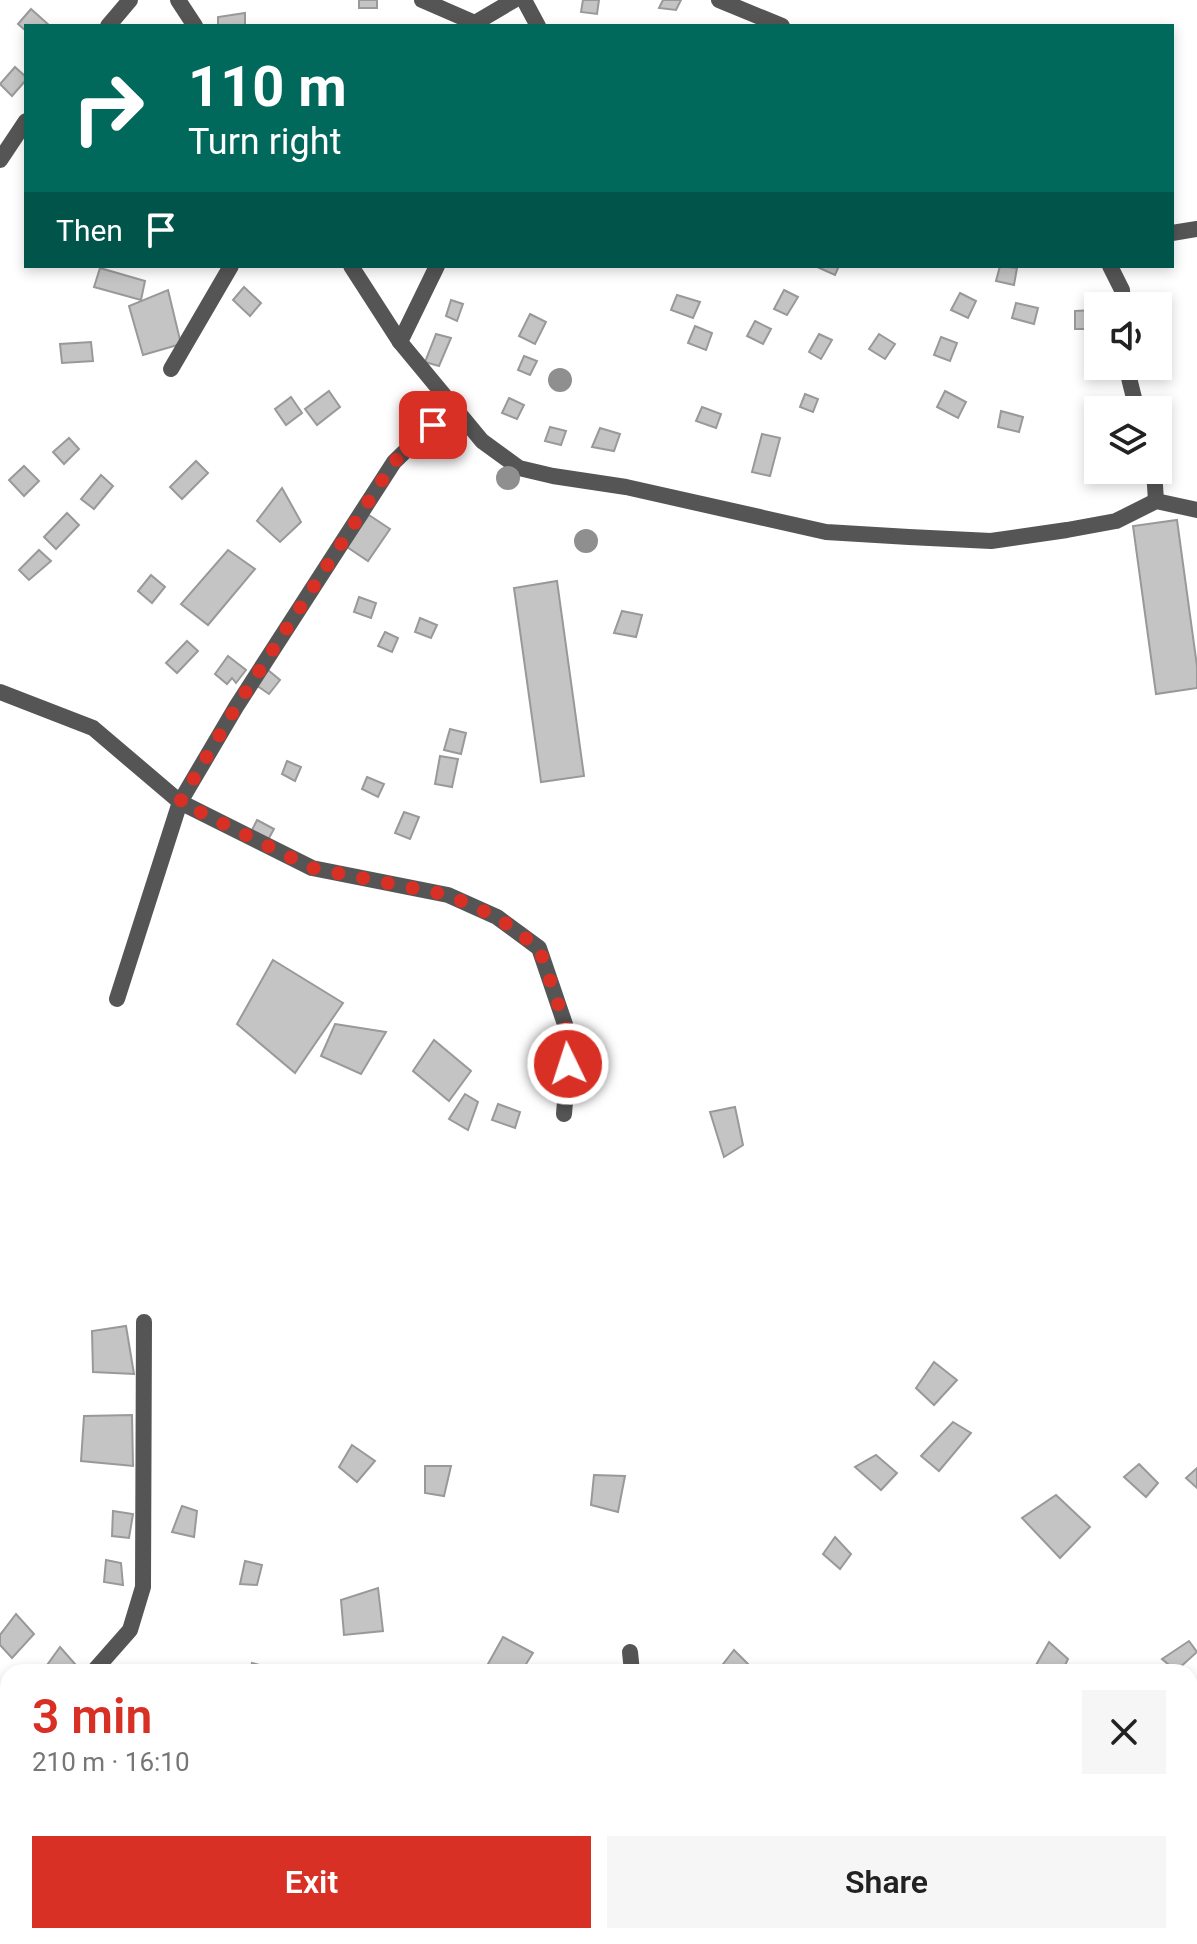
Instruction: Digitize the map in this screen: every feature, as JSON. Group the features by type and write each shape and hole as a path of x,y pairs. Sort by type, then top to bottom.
{"street":[{"path":"110,24 130,0"},
{"path":"178,0 194,24"},
{"path":"422,0 472,24 514,0"},
{"path":"524,0 537,24"},
{"path":"719,0 777,24"},
{"path":"0,160 24,124"},
{"path":"1174,233 1197,229"},
{"path":"171,369 230,268"},
{"path":"352,268 400,342 452,406 482,441 519,468 626,487 826,532 991,541 1116,521 1156,501 1197,510"},
{"path":"400,342 436,268"},
{"path":"1111,268 1122,292"},
{"path":"117,999 180,802 236,707 394,462 452,406"},
{"path":"1155,484 1156,501"},
{"path":"0,692 93,728 180,802 312,868 448,895 497,917 539,948 570,1039 564,1114"},
{"path":"100,1664 130,1630 143,1587 144,1322"},
{"path":"630,1652 631,1664"}],"building":[{"path":"359,0 377,0 377,8 359,8"},
{"path":"583,0 599,0 597,14 581,12"},
{"path":"663,0 681,0 676,10 659,8"},
{"path":"31,9 48,24 24,24 24,29 18,24"},
{"path":"245,13 245,24 218,24 218,17"},
{"path":"15,67 24,75 24,82 12,96 0,84"},
{"path":"100,268 145,281 141,300 94,287"},
{"path":"819,268 838,268 835,275"},
{"path":"999,268 1017,268 1014,285 996,281"},
{"path":"244,287 261,303 250,316 233,300"},
{"path":"168,290 181,344 143,355 129,306"},
{"path":"784,290 798,297 787,315 774,309"},
{"path":"960,293 976,301 968,318 951,310"},
{"path":"677,295 700,302 693,318 671,310"},
{"path":"451,300 463,304 457,321 446,316"},
{"path":"1016,303 1038,308 1034,324 1012,318"},
{"path":"1075,311 1084,311 1084,329 1075,329"},
{"path":"530,314 546,322 535,344 519,336"},
{"path":"755,321 771,329 763,344 747,336"},
{"path":"695,326 712,333 706,350 688,343"},
{"path":"436,334 451,338 439,366 425,362"},
{"path":"819,334 832,340 821,359 809,352"},
{"path":"879,334 895,344 885,359 869,349"},
{"path":"941,337 957,343 950,361 934,355"},
{"path":"91,342 93,361 62,363 60,344"},
{"path":"524,356 537,361 530,375 518,370"},
{"path":"329,391 340,407 317,425 305,409"},
{"path":"945,391 966,402 958,418 937,407"},
{"path":"805,394 818,399 813,412 800,407"},
{"path":"291,397 302,413 286,425 275,409"},
{"path":"509,398 524,405 517,419 502,413"},
{"path":"702,407 721,414 716,428 696,421"},
{"path":"1001,411 1023,417 1019,432 998,427"},
{"path":"550,427 566,431 561,445 545,441"},
{"path":"600,428 620,434 614,451 592,447"},
{"path":"762,434 780,438 770,476 752,472"},
{"path":"69,438 79,449 64,464 53,452"},
{"path":"196,461 208,473 182,499 170,487"},
{"path":"24,466 39,481 24,496 9,480"},
{"path":"101,475 113,486 94,509 81,499"},
{"path":"282,488 301,522 280,542 257,521"},
{"path":"67,513 79,525 56,549 44,537"},
{"path":"369,515 390,529 368,561 347,547"},
{"path":"1177,520 1197,666 1197,688 1156,694 1133,526"},
{"path":"39,550 51,561 29,580 19,570"},
{"path":"228,550 255,569 208,625 181,604"},
{"path":"151,575 165,587 152,603 138,591"},
{"path":"557,581 584,776 541,782 514,588"},
{"path":"359,597 376,603 371,618 354,612"},
{"path":"622,611 642,615 636,637 614,633"},
{"path":"420,618 437,625 431,638 415,632"},
{"path":"385,632 398,638 392,652 378,646"},
{"path":"187,641 198,651 177,673 166,663"},
{"path":"228,656 246,670 236,683 232,678 227,684 215,674"},
{"path":"268,670 280,680 269,694 256,685"},
{"path":"450,729 466,733 461,754 444,750"},
{"path":"440,756 458,759 452,787 435,784"},
{"path":"287,761 301,767 295,781 282,774"},
{"path":"367,777 384,784 378,797 362,789"},
{"path":"404,812 419,817 410,839 395,833"},
{"path":"257,820 274,829 268,840 251,832"},
{"path":"273,960 343,1003 295,1073 237,1024"},
{"path":"335,1024 386,1032 361,1074 321,1056"},
{"path":"434,1040 471,1071 449,1101 413,1071"},
{"path":"465,1094 478,1102 468,1130 449,1119"},
{"path":"498,1104 520,1112 515,1128 492,1120"},
{"path":"735,1107 743,1145 724,1157 710,1112"},
{"path":"126,1326 134,1374 93,1372 92,1331"},
{"path":"934,1362 957,1380 934,1405 916,1388"},
{"path":"132,1415 133,1466 81,1461 84,1416"},
{"path":"953,1422 971,1433 939,1471 921,1456"},
{"path":"352,1445 375,1461 357,1482 339,1467"},
{"path":"876,1455 897,1473 881,1490 855,1467"},
{"path":"1139,1464 1158,1483 1146,1497 1124,1477"},
{"path":"425,1466 451,1466 444,1496 425,1493"},
{"path":"1197,1468 1197,1488 1186,1478"},
{"path":"594,1475 625,1476 618,1512 591,1505"},
{"path":"1056,1495 1090,1527 1060,1558 1022,1518"},
{"path":"182,1506 197,1511 194,1537 172,1532"},
{"path":"113,1511 133,1514 129,1538 112,1536"},
{"path":"835,1537 851,1554 840,1569 823,1554"},
{"path":"106,1560 121,1563 123,1585 104,1582"},
{"path":"245,1561 262,1565 257,1585 240,1584"},
{"path":"378,1588 383,1631 344,1635 341,1600"},
{"path":"16,1614 34,1634 12,1658 0,1645 0,1635"},
{"path":"503,1637 533,1653 526,1664 488,1664"},
{"path":"1189,1641 1197,1652 1184,1664 1168,1664 1162,1659"},
{"path":"1049,1642 1068,1659 1066,1664 1037,1664"},
{"path":"60,1647 75,1664 48,1664"},
{"path":"734,1650 748,1664 723,1664"}],"route":[{"path":"433,425 394,462 236,707 180,802 312,868 448,895 497,917 539,948 570,1039 568,1064"}]}
